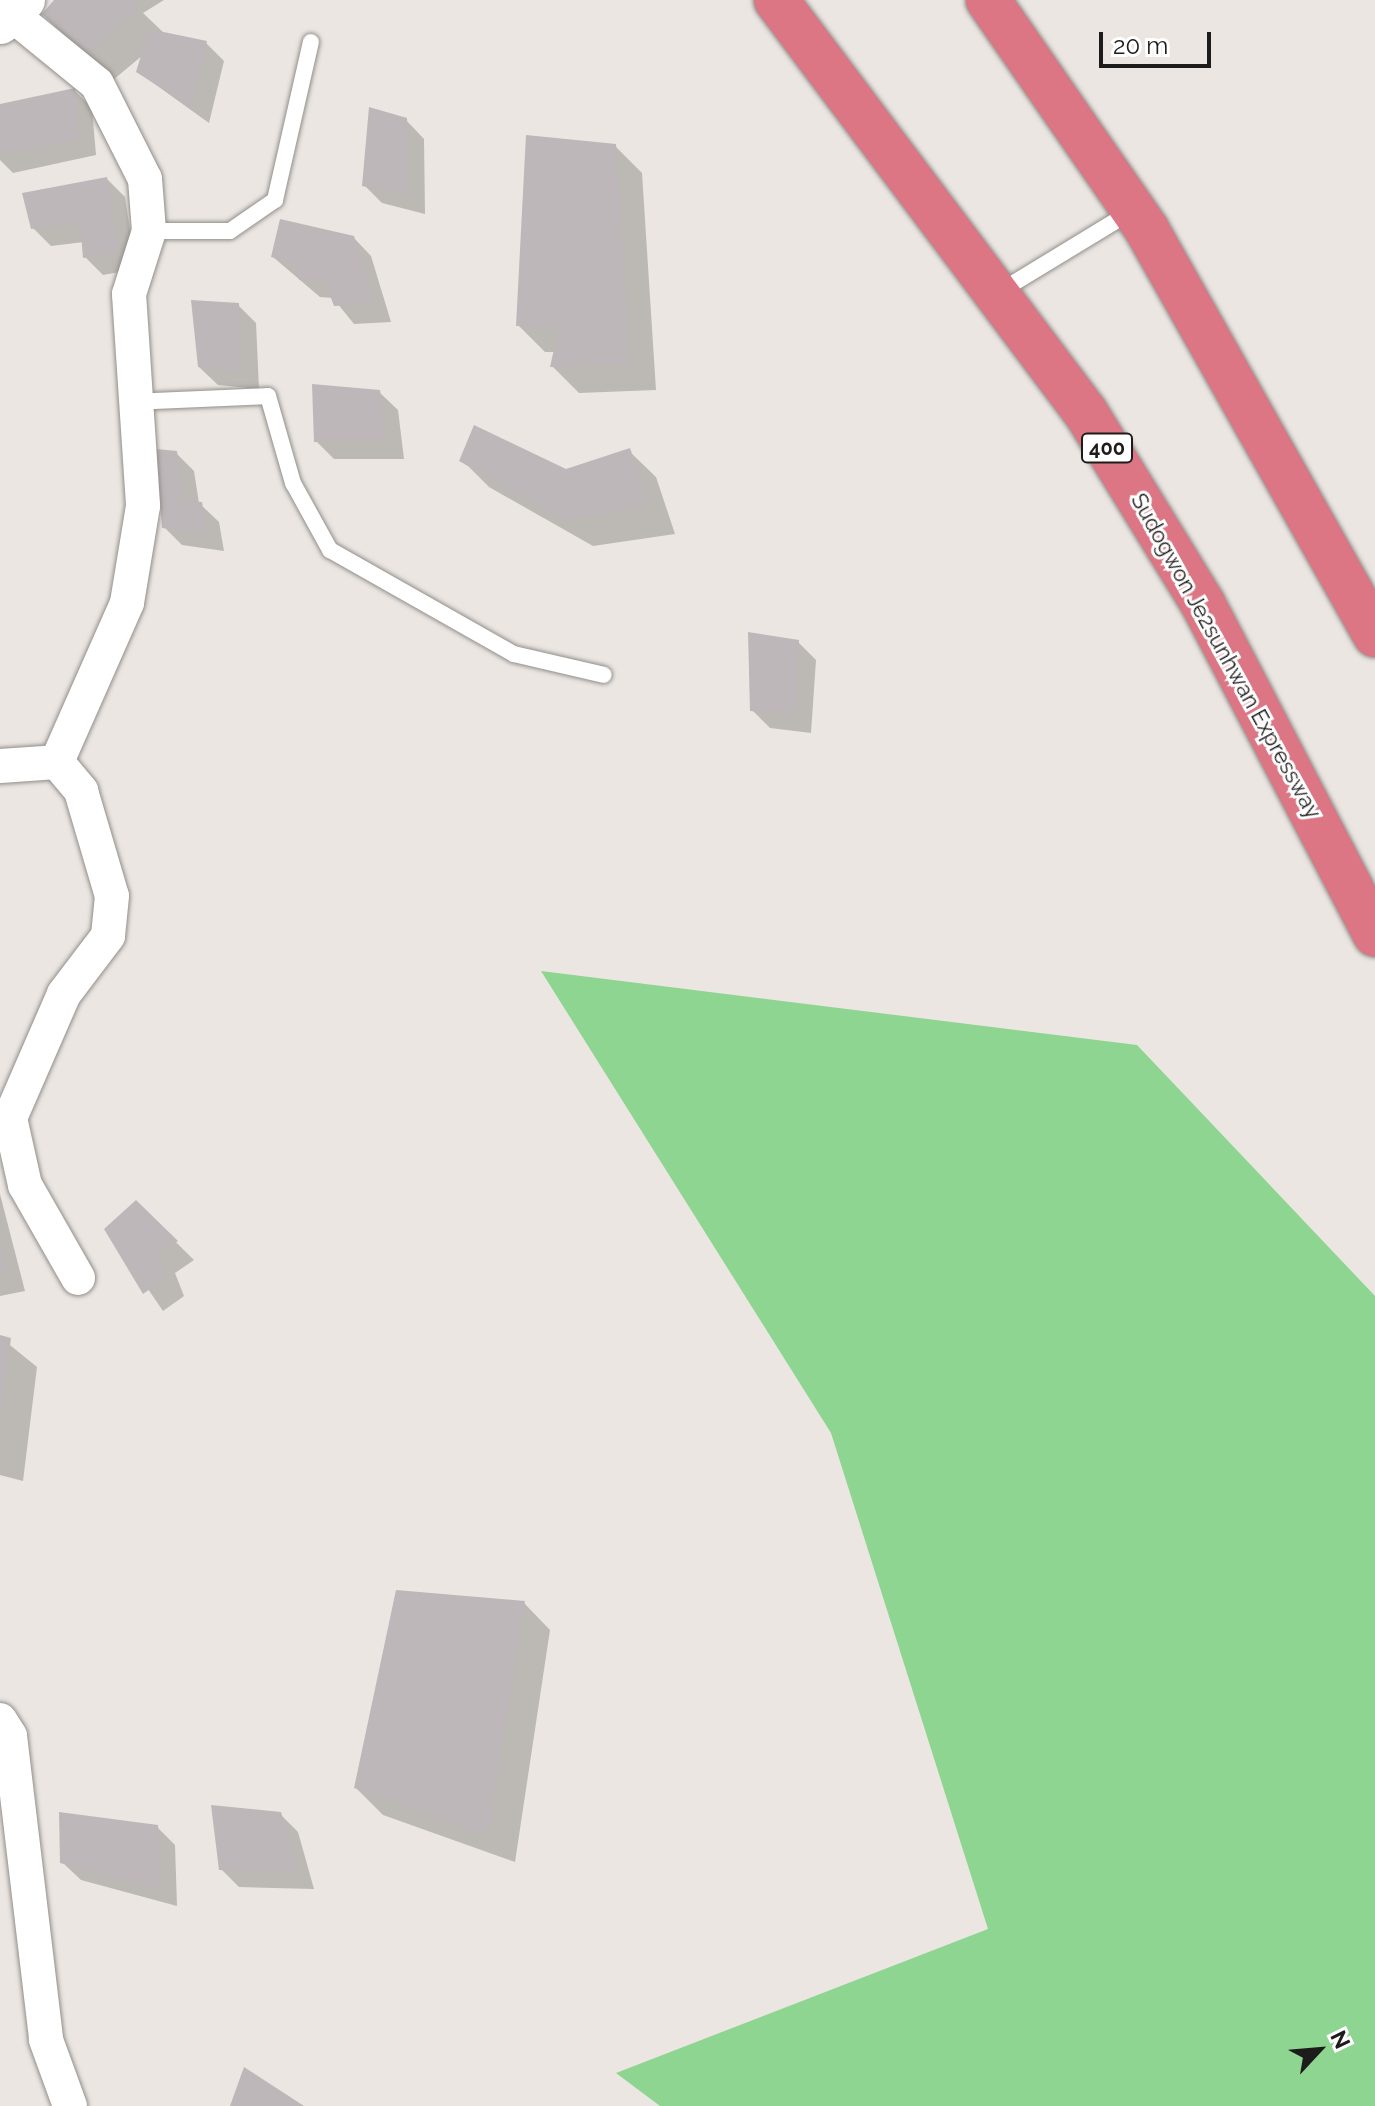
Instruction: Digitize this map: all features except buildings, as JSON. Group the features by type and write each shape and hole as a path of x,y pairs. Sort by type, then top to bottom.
{"highway":[{"name":"Sudogwon Je2sunhwan Expressway","path":"776,0 999,292 1086,413 1202,602 1375,935"},
{"path":"988,0 1134,210 1285,464 1375,635"}],"street":[{"path":"11,12 97,84 145,179 149,231 129,294 132,402 143,506 127,603 57,762"},
{"path":"0,766 57,762"},
{"path":"57,762 81,791 112,896 108,936 64,994 10,1118 25,1185 78,1278"},
{"path":"0,1720 10,1736 46,2040 70,2106"}],"lane":[{"path":"149,231 230,231 275,200 311,42"},
{"path":"999,292 1134,210"},
{"path":"132,402 268,396 293,483 330,550 514,654 604,675"}],"green space":[{"path":"541,971 1137,1045 1375,1296 1375,2106 660,2106 616,2073 988,1929 831,1433"}]}
